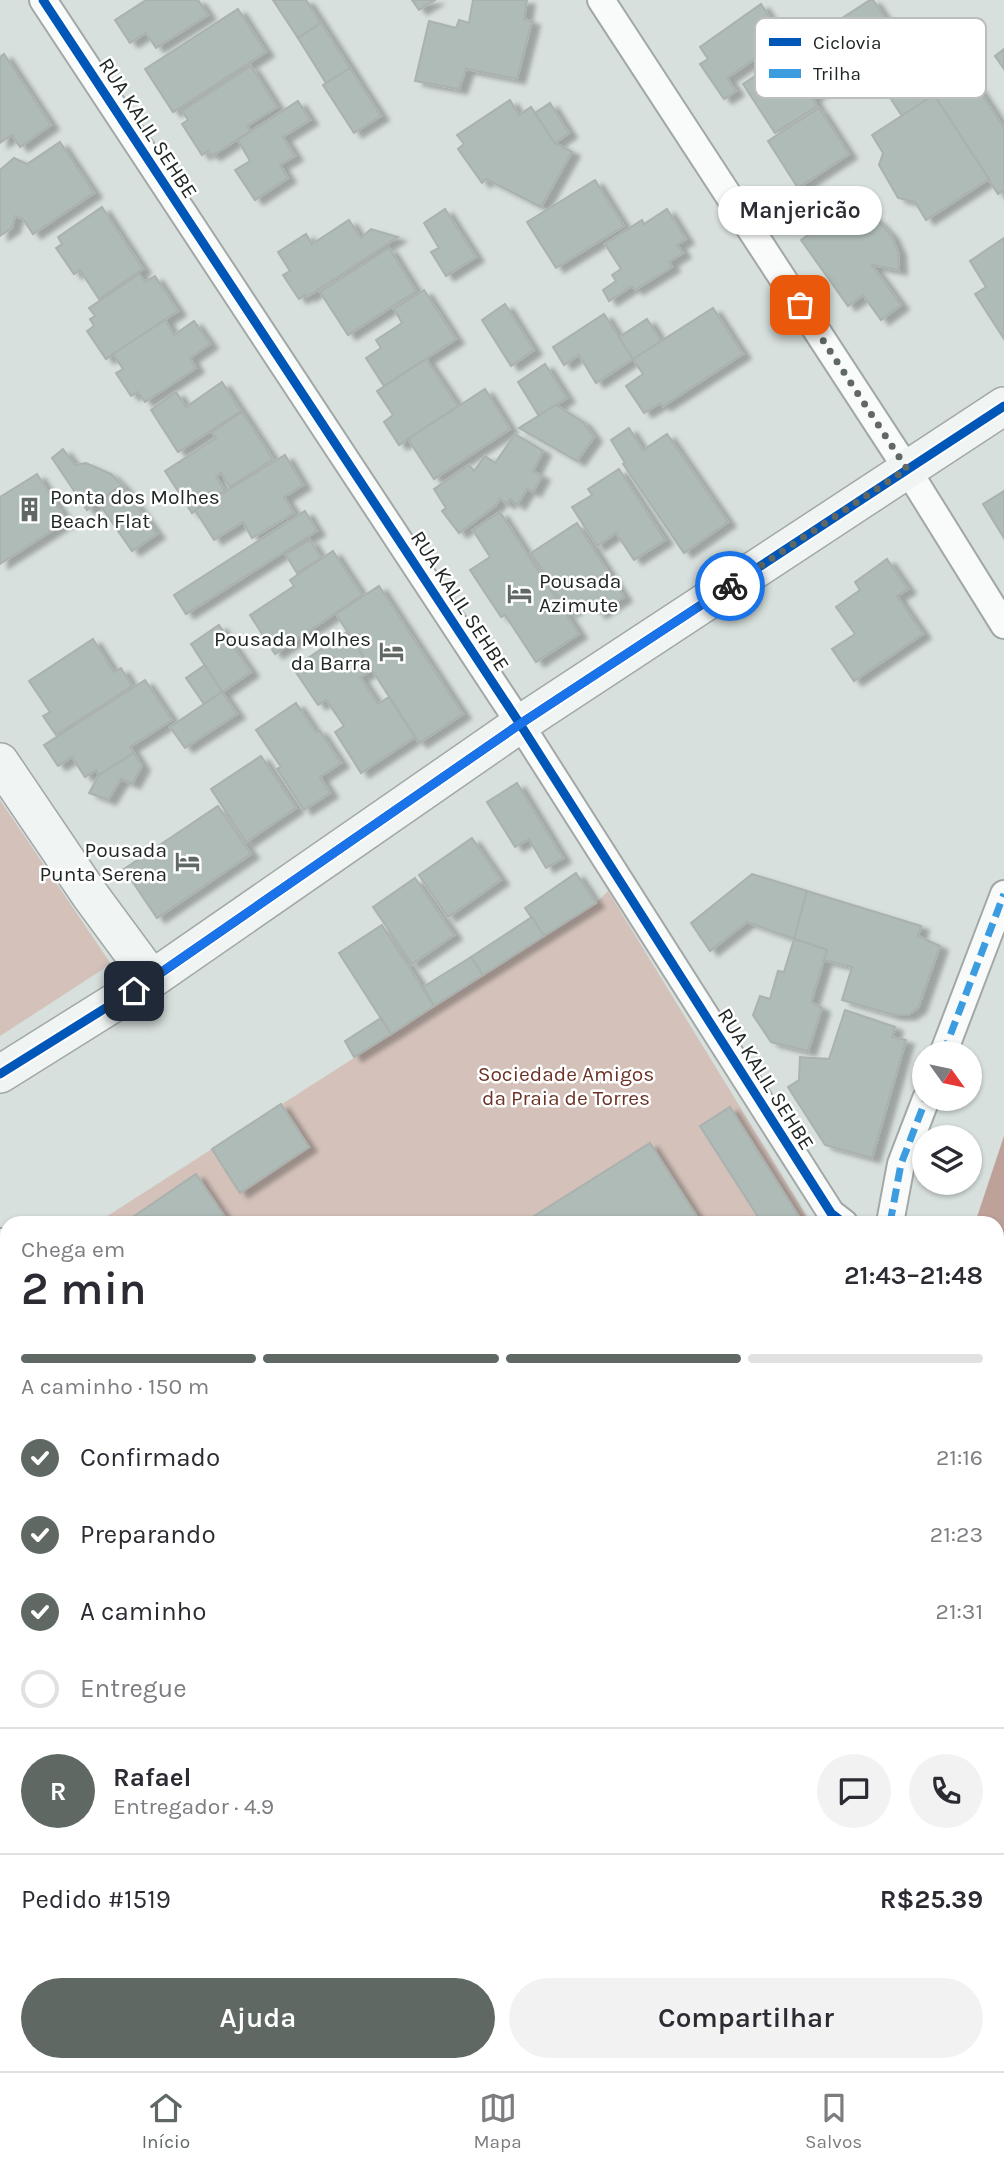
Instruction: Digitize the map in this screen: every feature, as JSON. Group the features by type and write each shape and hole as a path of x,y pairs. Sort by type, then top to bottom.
{"street":[{"name":"RUA KALIL SEHBE","path":"43,0 520,724 835,1216"},
{"path":"601,0 907,469 1004,625"},
{"path":"0,1074 152,979 520,724 1004,406"},
{"path":"0,762 90,895 152,979"},
{"path":"948,1041 1004,894"},
{"path":"881,1216 921,1111"},
{"path":"891,1216 901,1164"}],"green space":[{"path":"0,800 111,964 0,1036"},
{"name":"Sociedade Amigos da Praia de Torres","path":"608,891 807,1216 107,1216 596,903"}],"shaded area":[{"path":"1004,1136 1004,1216 977,1216"}],"building":[{"path":"146,0 198,0 208,15 156,48 146,33 130,43 115,20"},
{"path":"273,0 306,0 321,23 298,38"},
{"path":"412,0 435,0 419,10"},
{"path":"473,0 527,0 524,19 532,21 517,79 466,69 459,89 415,81 429,21 456,28 459,20 469,23"},
{"path":"873,0 885,18 842,18"},
{"path":"761,4 770,18 755,18 755,59 727,78 736,91 724,99 700,64 708,59 700,47"},
{"path":"238,9 266,52 173,112 145,69"},
{"path":"321,23 350,68 326,83 298,38"},
{"path":"1004,49 1004,69 995,56"},
{"path":"4,54 51,125 20,147 12,135 0,143 0,57"},
{"path":"251,66 277,107 247,126 250,131 212,156 208,151 202,155 182,124 188,120 182,111"},
{"path":"350,68 381,116 354,133 323,85"},
{"path":"755,76 755,98 813,98 817,106 775,133 743,84"},
{"path":"890,98 929,98 902,116"},
{"path":"929,98 936,98 989,179 926,220 915,202 898,198 879,165 883,153 872,135"},
{"path":"936,98 984,98 1004,128 1004,190 998,194"},
{"path":"510,100 519,115 531,107 555,143 572,152 541,207 486,179 482,183 458,149 464,144 457,135"},
{"path":"298,101 310,120 283,137 295,156 280,165 288,178 255,200 235,170 250,161 238,140"},
{"path":"550,103 569,133 555,143 535,113"},
{"path":"819,108 849,154 798,188 768,141"},
{"path":"60,142 94,193 33,234 23,219 15,216 12,228 0,236 0,170 14,158 27,164"},
{"path":"595,180 624,226 556,268 527,222"},
{"path":"102,207 143,269 99,299 80,270 74,274 56,248 62,244 58,237"},
{"path":"445,209 476,257 446,276 431,252 439,248 424,223"},
{"path":"667,209 686,239 677,245 683,253 669,262 672,267 635,290 632,286 609,301 603,290 616,281 612,275 621,269 605,244 642,220 644,224"},
{"path":"860,209 877,220 891,235 898,251 899,270 872,265 901,305 881,320 863,295 848,306 801,240 837,215 846,229"},
{"path":"349,220 361,238 371,229 398,237 307,297 305,295 299,299 283,275 290,271 278,252 306,234 312,244"},
{"path":"1004,238 1004,339 975,294 986,287 970,261"},
{"path":"389,248 416,291 348,335 320,292"},
{"path":"139,274 145,282 155,276 178,311 106,359 87,331 94,326 90,319 95,316 89,308"},
{"path":"424,290 456,339 384,386 366,358 381,348 376,340 402,323 394,309"},
{"path":"505,304 534,350 511,366 482,320"},
{"path":"713,308 743,354 663,406 661,403 644,413 626,386 643,374 633,359"},
{"path":"604,314 633,359 596,383 579,355 564,365 553,347"},
{"path":"647,319 661,341 633,359 619,337"},
{"path":"165,320 174,335 194,321 210,344 190,358 196,368 145,402 138,392 131,396 116,373 123,369 113,354"},
{"path":"426,359 458,406 399,445 384,422 393,415 377,391"},
{"path":"545,364 567,398 539,416 518,382"},
{"path":"222,382 241,411 178,452 151,410 176,392 186,407"},
{"path":"485,389 510,429 434,479 408,439"},
{"path":"556,405 583,422 594,437 577,461 519,428"},
{"path":"242,412 273,459 230,487 221,473 216,477 225,491 192,513 165,471 216,438 212,432"},
{"path":"629,428 643,450 667,434 728,522 684,553 623,464 625,463 611,440"},
{"path":"515,434 543,451 533,471 542,476 533,492 527,489 517,505 510,499 507,504 500,499 495,506 459,533 442,511 446,508 434,489 469,465 474,471 485,456 495,463"},
{"path":"63,449 75,465 86,463 111,474 122,485 87,510 52,458"},
{"path":"285,455 303,485 284,497 294,513 252,538 243,522 214,540 195,510"},
{"path":"619,469 665,540 634,560 616,533 597,546 572,507 592,495 588,489"},
{"name":"Ponta dos Molhes Beach Flat","path":"37,474 67,521 0,564 0,497"},
{"path":"122,485 157,534 132,551 98,502"},
{"path":"1004,491 1004,538 983,504"},
{"path":"305,511 317,531 186,614 174,595"},
{"name":"Pousada Azimute","path":"500,512 579,634 536,662 505,615 501,617 470,570 490,557 473,530"},
{"path":"577,523 624,597 598,614 589,599 569,612 531,553"},
{"path":"310,540 321,558 297,573 286,555"},
{"path":"333,551 362,595 275,654 250,615 294,586 290,580"},
{"path":"887,559 908,589 897,596 923,634 854,681 832,649 855,634 836,607 860,590 855,582"},
{"name":"Pousada Molhes da Barra","path":"379,586 463,714 419,743 336,614"},
{"path":"219,625 251,672 222,692 191,644"},
{"path":"347,632 372,670 360,677 378,704 389,697 415,737 361,773 335,732 344,726 326,700 318,705 293,668"},
{"path":"93,639 114,672 121,668 132,686 56,735 43,716 50,712 29,681"},
{"path":"205,665 222,692 204,704 186,678"},
{"path":"145,680 172,720 130,747 134,753 99,775 96,770 85,777 72,757 58,766 44,745"},
{"path":"222,692 237,714 185,748 170,727"},
{"path":"296,703 316,732 319,730 341,763 320,777 330,793 304,810 277,769 281,767 256,730"},
{"path":"134,753 142,766 132,784 121,779 108,800 89,793 99,775"},
{"path":"261,756 296,808 246,842 211,789"},
{"path":"517,783 563,858 546,868 529,839 515,847 487,802"},
{"name":"Pousada Punta Serena","path":"218,806 251,854 157,918 124,869"},
{"path":"472,838 501,880 448,917 419,875"},
{"path":"576,873 596,903 544,936 525,908"},
{"path":"752,874 807,891 794,939 747,922 710,951 691,923"},
{"path":"415,878 454,935 412,964 373,907"},
{"path":"807,891 921,926 918,936 940,946 918,1008 908,1015 894,1015 842,1000 852,967 824,960 827,950 794,939"},
{"path":"532,917 544,936 483,975 471,957"},
{"path":"382,925 434,1006 391,1034 339,953"},
{"path":"794,939 827,950 811,1002 822,1008 808,1051 771,1042 753,1015 760,996 770,999 778,971 784,972"},
{"path":"471,957 483,975 434,1006 423,987"},
{"path":"845,1010 895,1027 892,1037 906,1040 872,1158 825,1145 788,1087 799,1080 800,1057 829,1059"},
{"path":"381,1018 391,1034 354,1057 345,1041"},
{"path":"281,1104 309,1147 240,1193 212,1149"},
{"path":"730,1107 799,1216 758,1216 700,1126"},
{"path":"650,1143 697,1216 534,1216"},
{"path":"196,1174 224,1216 134,1216"}],"marked path":[{"path":"948,1041 1004,894"},
{"path":"891,1216 901,1164 921,1111"}],"cycle path":[{"path":"43,0 520,724 835,1216"},
{"path":"0,1074 152,979 520,724 1004,406"}],"way so far":[{"path":"730,586 907,469 800,305"}],"place":[{"name":"Manjericão","path":"800,305"},
{"name":"Ponta dos Molhes Beach Flat","path":"30,509"},
{"name":"Pousada Azimute","path":"519,593"},
{"name":"Pousada Molhes da Barra","path":"391,651"},
{"name":"Pousada Punta Serena","path":"187,862"}],"route":[{"path":"134,991 520,724 730,586"}]}
